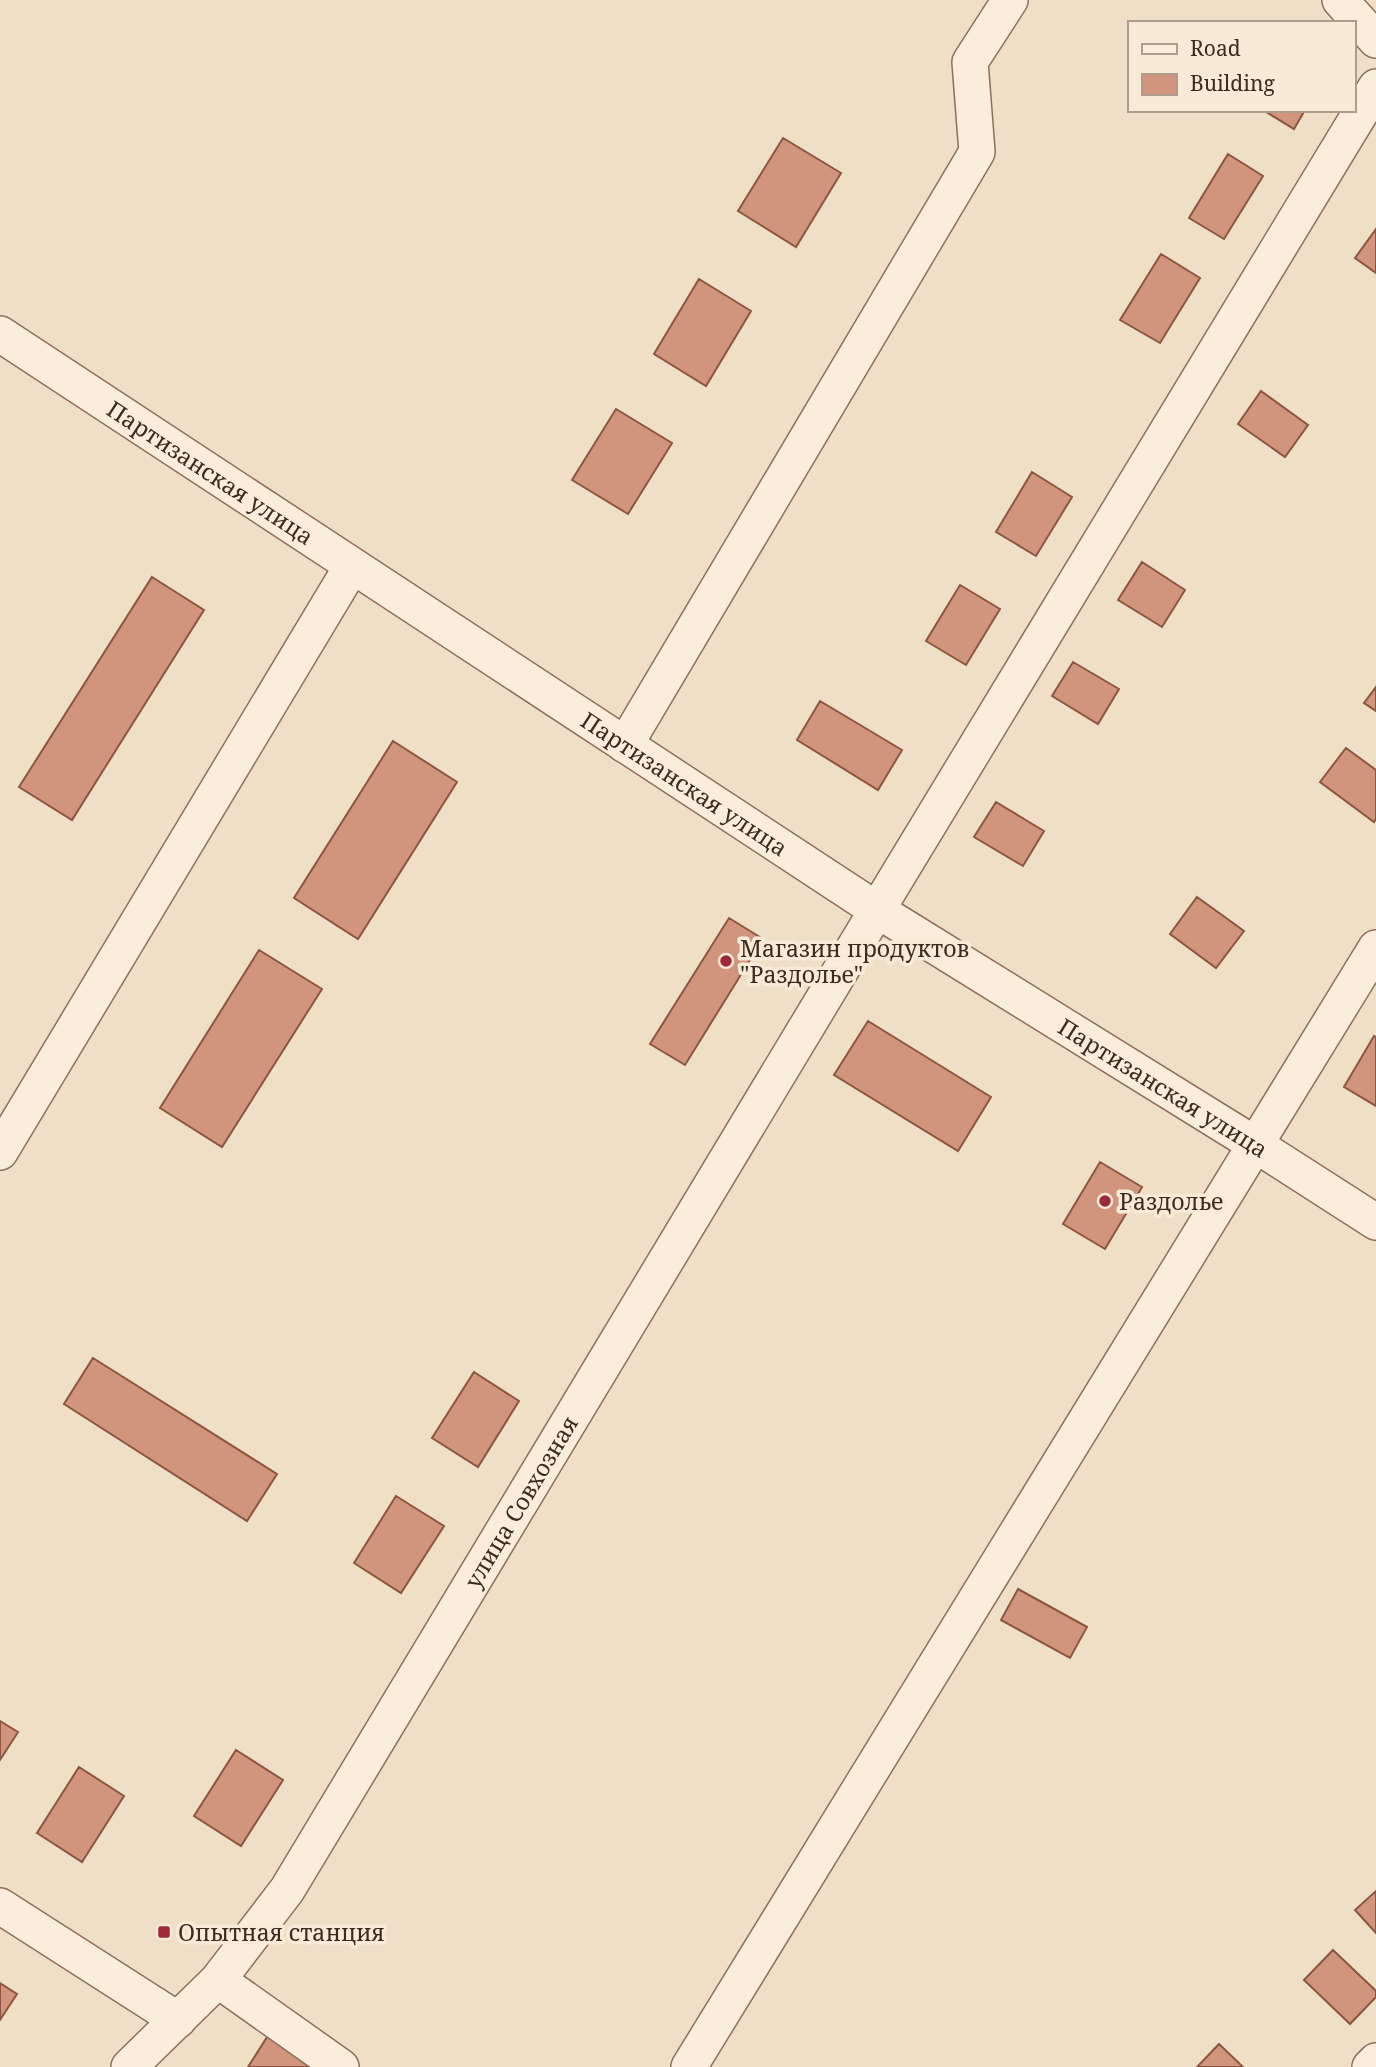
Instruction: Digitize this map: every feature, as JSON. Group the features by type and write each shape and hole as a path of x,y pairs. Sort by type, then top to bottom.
{"street":[{"path":"625,745 977,152 970,62 1010,0"},
{"path":"1340,0 1376,40"},
{"name":"улица Совхозная","path":"129,2067 218,1980 287,1891 1376,87"},
{"name":"Партизанская улица","path":"0,334 877,910 1376,1222"},
{"path":"0,1152 352,566"},
{"path":"689,2067 1376,948"},
{"path":"0,1906 178,2020"},
{"path":"218,1980 341,2067"},
{"path":"1370,2067 1376,2061"}],"building":[{"path":"1266,112 1304,112 1294,129"},
{"path":"783,138 841,173 796,247 738,211"},
{"path":"1228,154 1263,176 1224,239 1189,218"},
{"path":"1376,229 1376,273 1355,258"},
{"path":"1161,254 1200,278 1160,343 1120,320"},
{"path":"699,279 751,311 706,386 654,354"},
{"path":"1261,391 1308,425 1285,457 1238,424"},
{"path":"616,409 672,443 628,514 572,480"},
{"path":"1032,472 1072,497 1036,556 996,532"},
{"path":"1142,562 1185,590 1162,627 1118,600"},
{"path":"152,577 204,610 72,820 19,787"},
{"path":"960,585 1000,609 966,665 926,641"},
{"path":"1073,662 1119,689 1098,724 1052,696"},
{"path":"1376,687 1376,711 1364,703"},
{"path":"820,701 902,750 878,790 797,740"},
{"path":"393,741 457,782 358,939 294,898"},
{"path":"1346,748 1376,770 1374,822 1320,782"},
{"path":"996,802 1044,831 1023,866 974,837"},
{"path":"1197,897 1244,931 1216,968 1170,934"},
{"path":"729,918 763,939 685,1065 650,1044"},
{"path":"259,950 322,989 222,1147 160,1108"},
{"path":"868,1021 991,1097 958,1151 834,1075"},
{"path":"1374,1036 1376,1037 1376,1106 1344,1087"},
{"path":"1100,1162 1142,1187 1105,1249 1063,1224"},
{"path":"93,1358 277,1474 247,1521 64,1404"},
{"path":"474,1372 519,1401 478,1467 432,1438"},
{"path":"396,1496 444,1526 401,1593 354,1563"},
{"path":"1018,1589 1087,1627 1070,1658 1001,1620"},
{"path":"0,1721 18,1732 0,1760"},
{"path":"236,1750 283,1780 241,1846 194,1816"},
{"path":"79,1767 124,1796 82,1862 37,1833"},
{"path":"1376,1891 1376,1933 1355,1910"},
{"path":"1333,1950 1376,1991 1376,1997 1350,2024 1304,1980"},
{"path":"0,1983 17,1994 0,2020"},
{"path":"269,2034 318,2067 248,2067"},
{"path":"1219,2044 1243,2067 1197,2067"}],"place":[{"name":"Магазин продуктов \"Раздолье\"","path":"726,961"},
{"name":"Раздолье","path":"1105,1201"},
{"name":"Опытная станция","path":"164,1932"}]}
